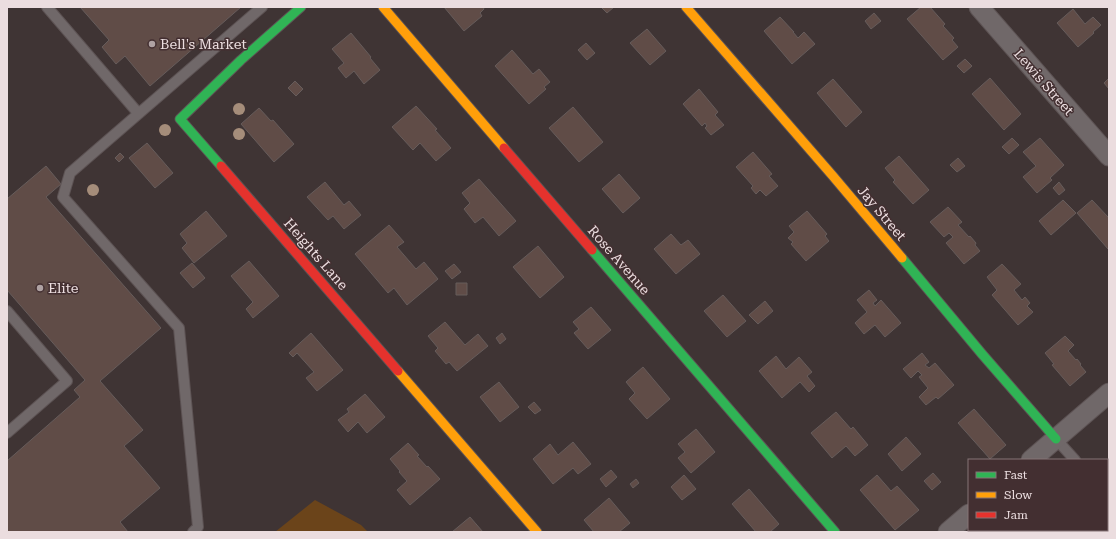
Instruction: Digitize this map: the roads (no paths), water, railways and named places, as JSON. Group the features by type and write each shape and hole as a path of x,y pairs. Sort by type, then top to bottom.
{"street":[{"name":"Heights Lane","path":"301,7 241,60 180,119 537,532"},
{"name":"Rose Avenue","path":"383,7 835,532"},
{"name":"Jay Street","path":"686,7 832,175 982,354 1056,438"},
{"name":"Lewis Street","path":"979,7 1109,156"},
{"path":"1032,459 1109,393"},
{"path":"948,532 968,515"}],"lane":[{"path":"47,7 138,113"},
{"path":"193,532 198,527 179,328 63,198 70,173 262,7"},
{"path":"7,311 67,381 7,433"},
{"path":"1056,438 1073,459"}],"place":[{"name":"Bell's Market","path":"152,44"},
{"name":"Elite","path":"40,288"}]}
